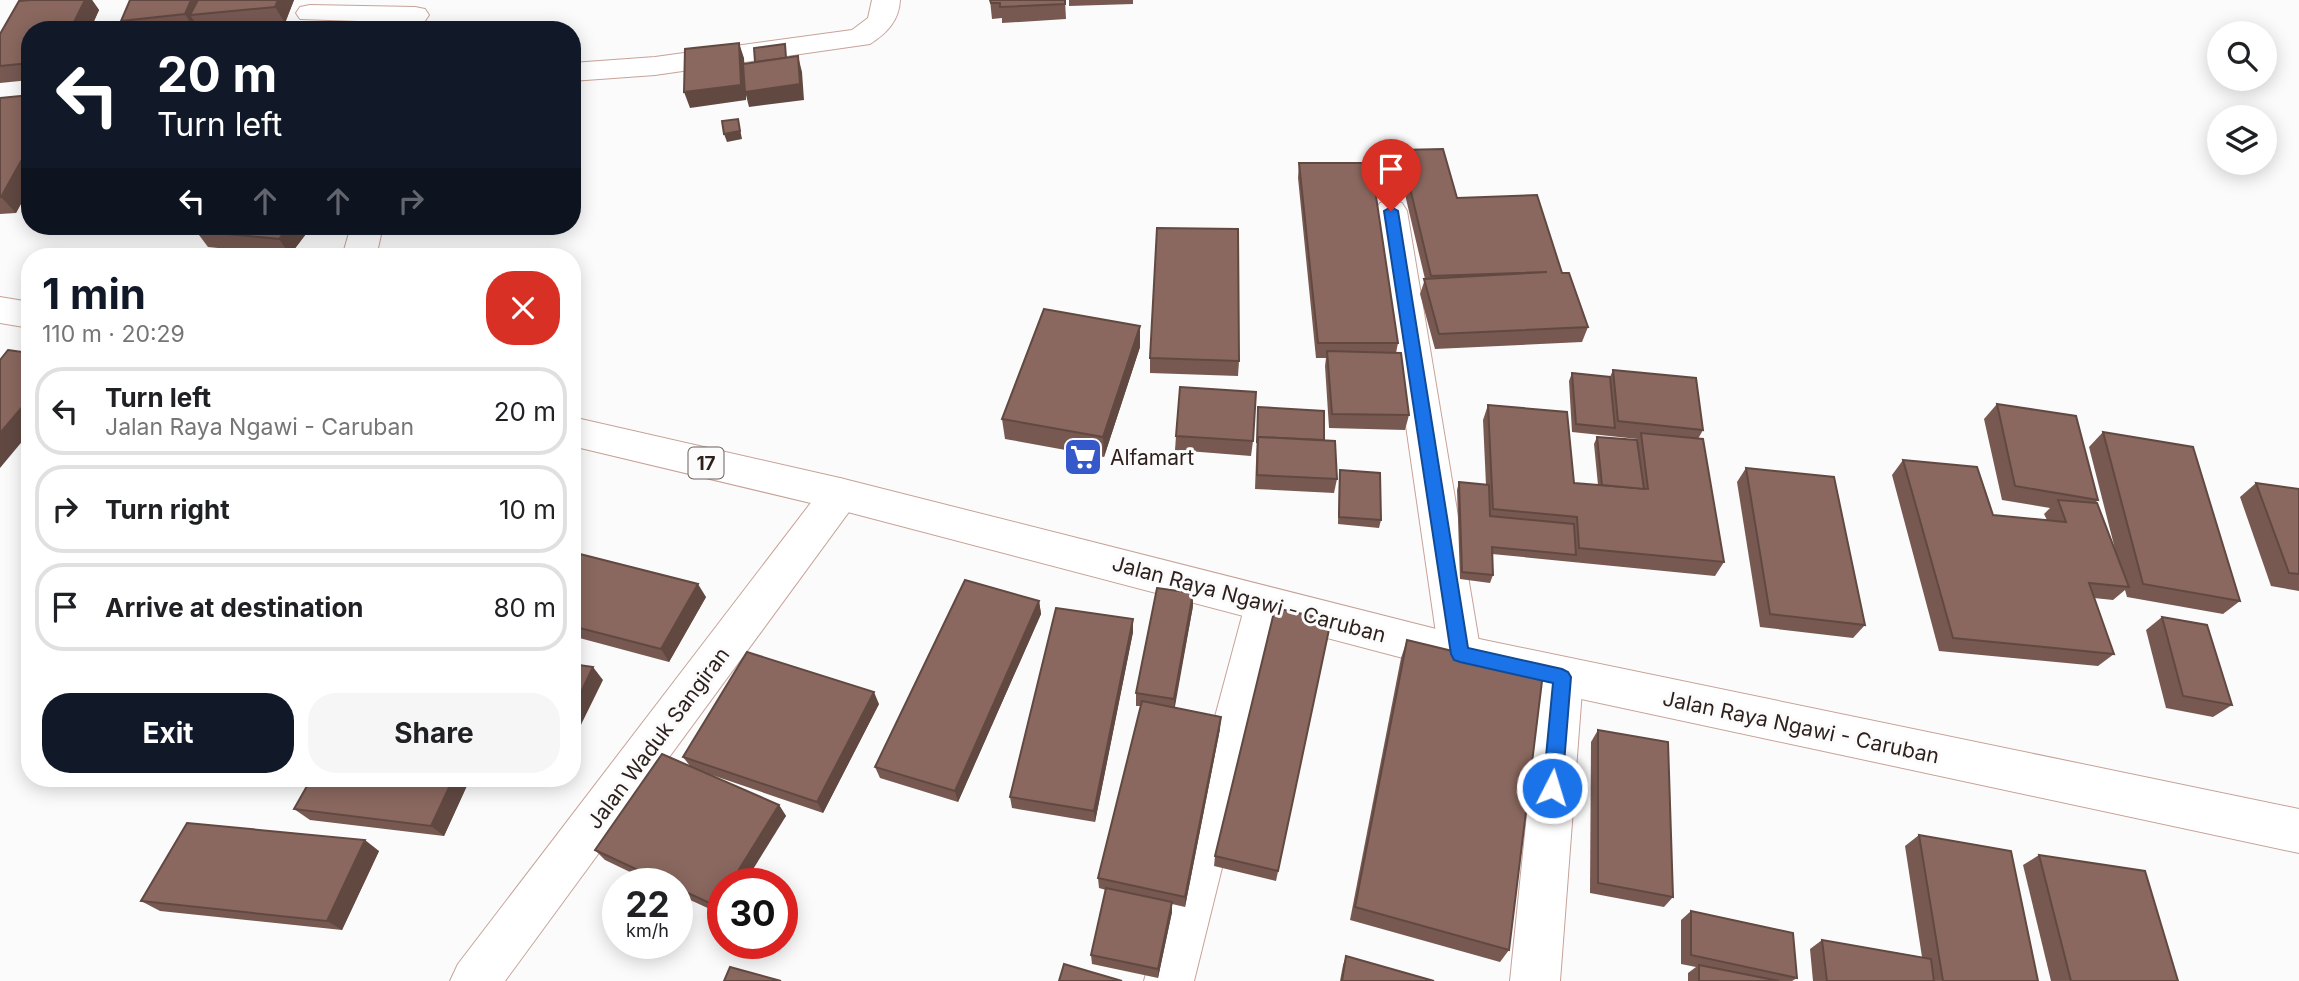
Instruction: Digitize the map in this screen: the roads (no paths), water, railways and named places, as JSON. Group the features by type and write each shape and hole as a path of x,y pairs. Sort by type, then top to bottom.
{"main road":[{"path":"581,71 656,66 850,40 877,28 886,13 886,0"},
{"path":"310,13 415,15"},
{"path":"1391,211 1460,654"},
{"path":"0,310 21,313"},
{"name":"Jalan Raya Ngawi - Caruban","path":"581,433 840,494 1460,654 2299,831"},
{"name":"Jalan Waduk Sangiran","path":"475,981 840,494"},
{"path":"1169,981 1266,605"},
{"path":"1535,981 1562,677"}],"place":[{"name":"Alfamart","path":"1083,457"}]}
